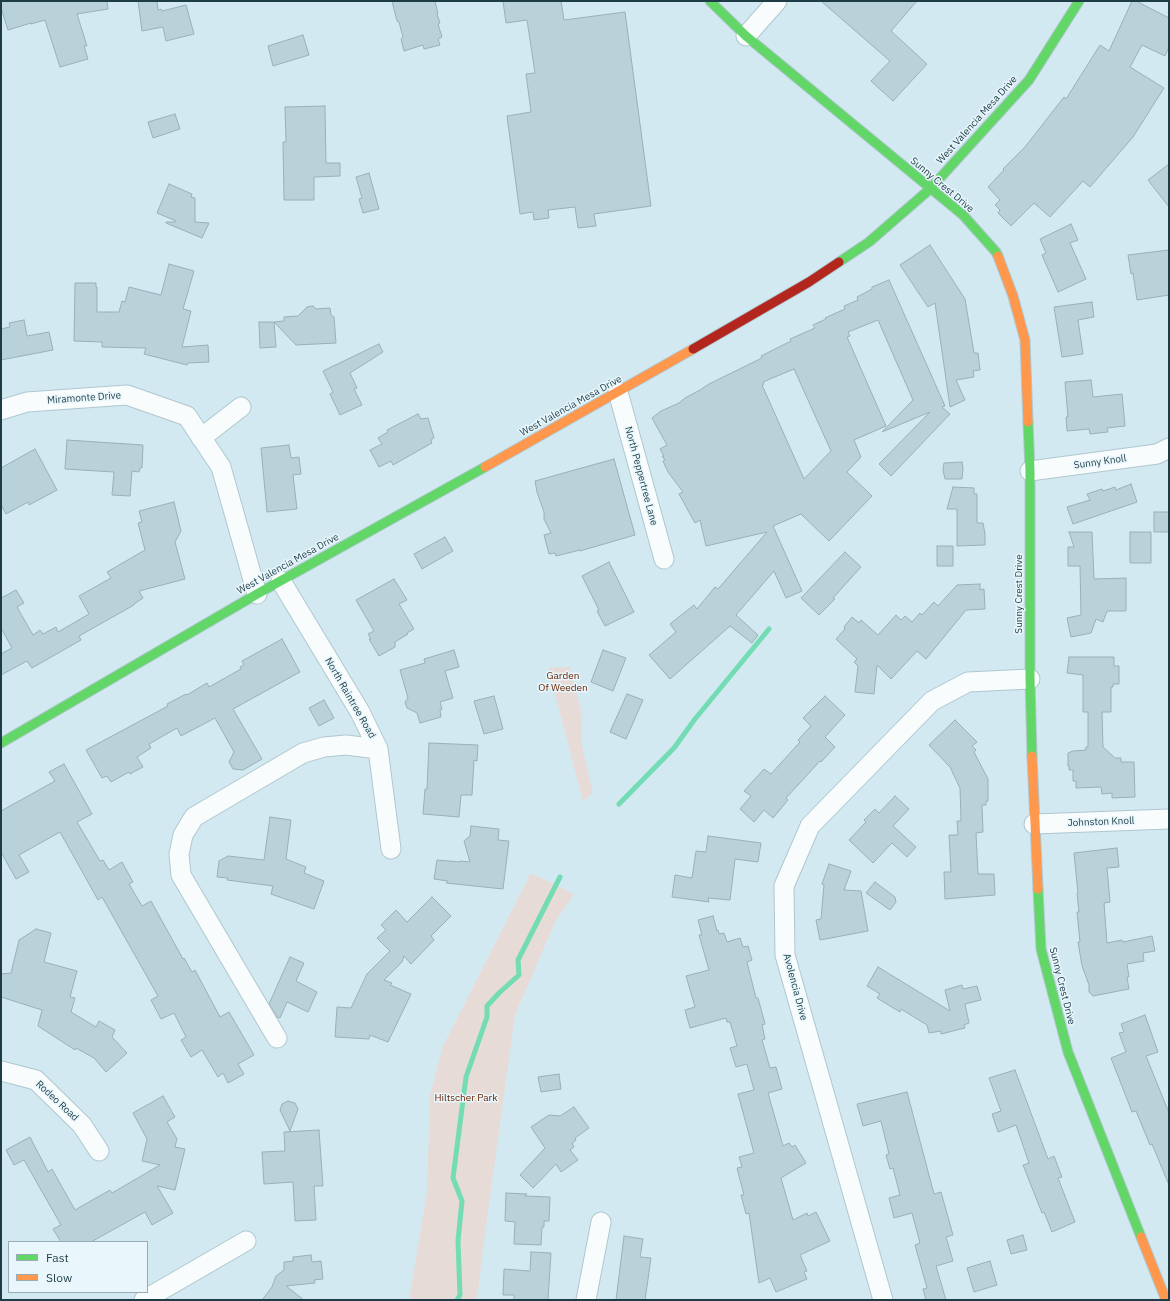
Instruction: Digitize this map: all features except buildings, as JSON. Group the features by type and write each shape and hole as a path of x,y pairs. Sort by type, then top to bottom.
{"street":[{"name":"Sunny Crest Drive","path":"710,1 746,36 963,216 996,252 1013,296 1025,340 1030,471 1030,679 1034,824 1041,949 1068,1052 1166,1300"},
{"path":"746,36 777,1"},
{"name":"West Valencia Mesa Drive","path":"1,743 257,594 618,392 809,282 868,242 930,189 1029,80 1079,1"},
{"name":"North Peppertree Lane","path":"618,392 664,559"},
{"name":"Miramonte Drive","path":"1,410 27,402 127,395 187,416 221,467 257,594"},
{"path":"201,438 241,407"},
{"name":"Sunny Knoll","path":"1030,471 1157,454 1169,448"},
{"name":"North Raintree Road","path":"281,581 360,712 378,748 391,849"},
{"name":"Avolencia Drive","path":"883,1300 785,955 784,886 810,826 932,701 968,682 1030,679"},
{"path":"277,1038 181,875 179,854 183,835 194,817 303,753 324,747 346,745 378,748"},
{"name":"Johnston Knoll","path":"1034,824 1169,819"},
{"name":"Rodeo Road","path":"1,1071 36,1080 82,1125 99,1151"},
{"path":"586,1300 600,1222"},
{"path":"144,1300 246,1241"}],"green space":[{"name":"Garden Of Weeden","path":"570,667 582,715 582,746 593,793 583,801 548,668"},
{"name":"Hiltscher Park","path":"531,873 574,894 555,922 515,1015 477,1300 409,1300 427,1192 430,1095 443,1046"}],"waterway":[{"path":"619,804 674,748 695,719 769,629"},
{"path":"457,1300 460,1295 458,1241 462,1201 453,1178 466,1077 487,1017 487,1006 519,975 518,960 560,877"}],"traffic: fast":[{"path":"710,1 746,36 963,215 998,256"},
{"path":"839,262 869,242 930,189 1029,80 1079,1"},
{"path":"1028,422 1030,471 1030,679 1032,756"},
{"path":"1,743 257,594 485,467"},
{"path":"1038,889 1041,949 1068,1052 1141,1237"}],"traffic: slow":[{"path":"998,256 1013,296 1025,340 1028,422"},
{"path":"485,467 693,349"},
{"path":"1032,756 1038,889"},
{"path":"1141,1237 1166,1300"}],"traffic: jam":[{"path":"693,349 809,282 839,262"}]}
